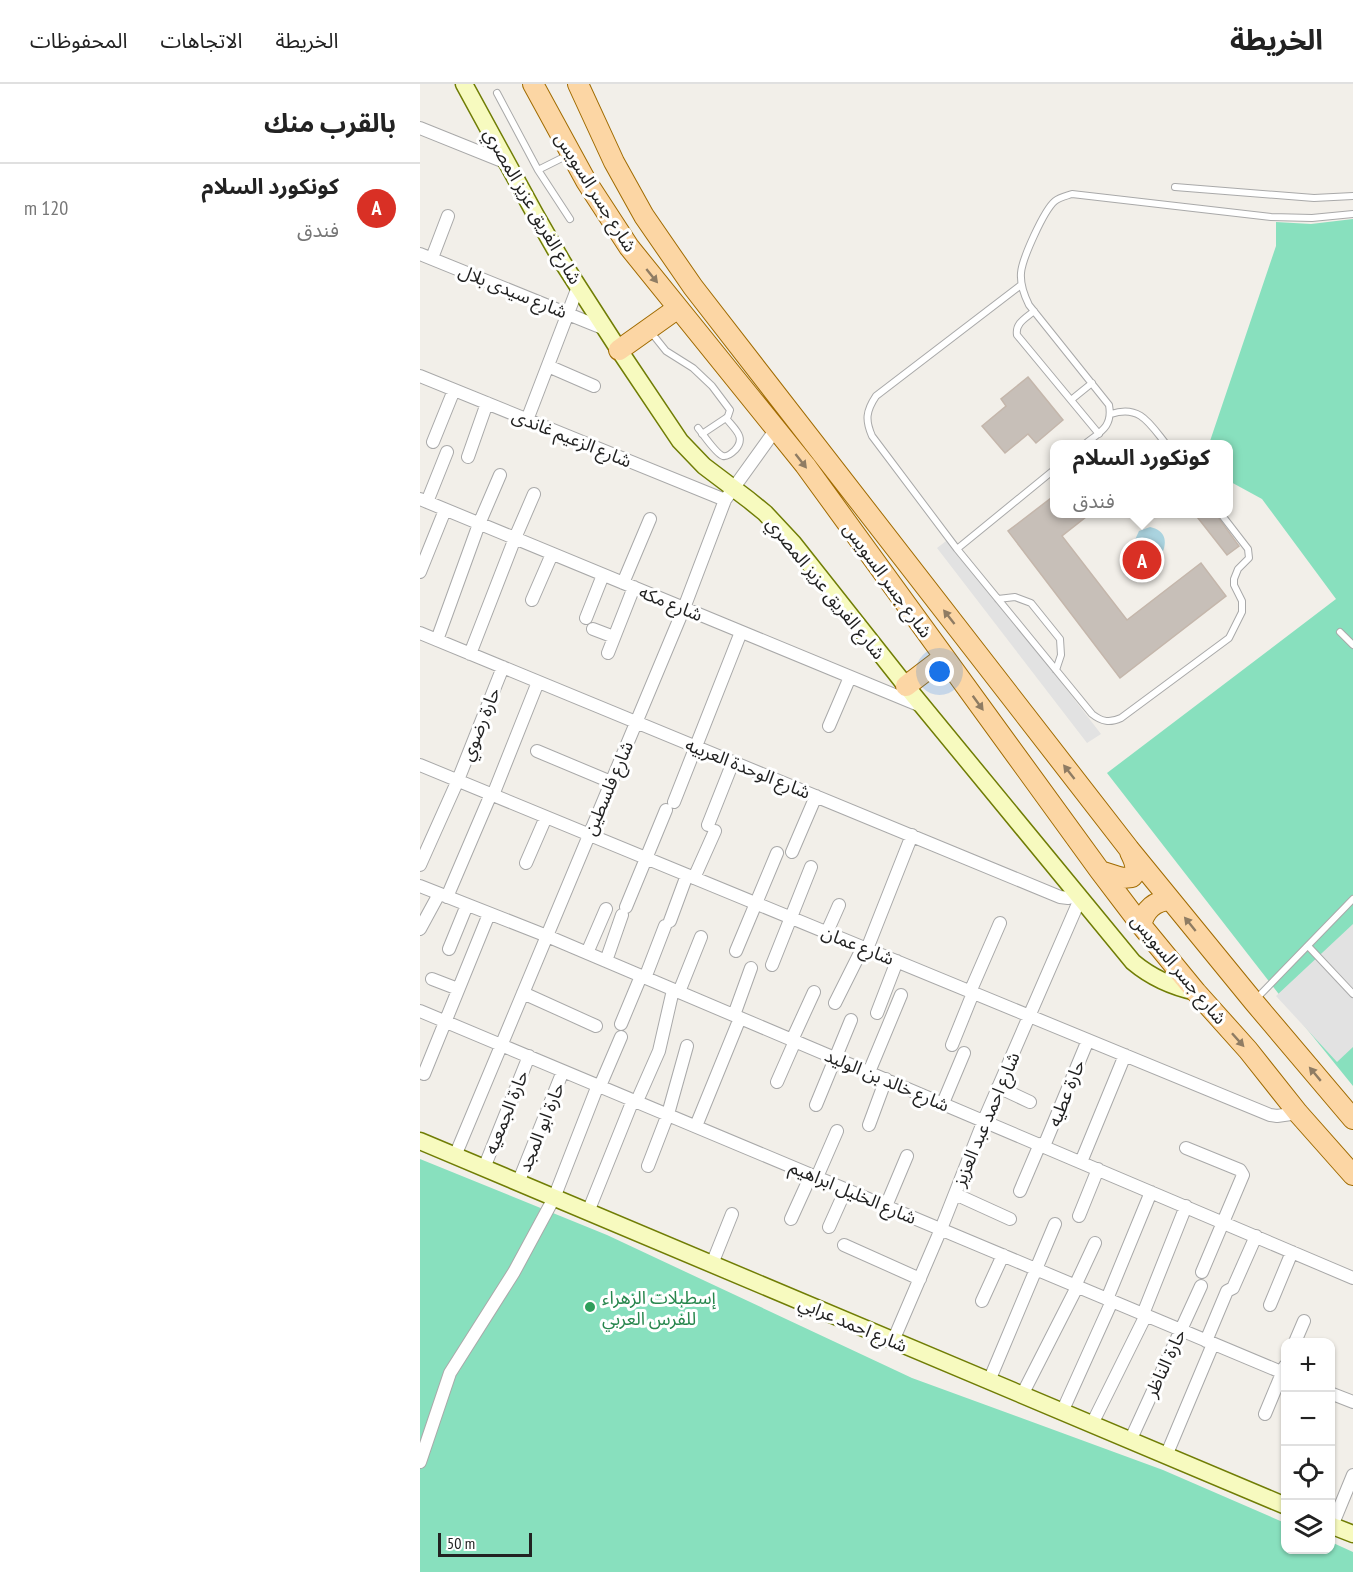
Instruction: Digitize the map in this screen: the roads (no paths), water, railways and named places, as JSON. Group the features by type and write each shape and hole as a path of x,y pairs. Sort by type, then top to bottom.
{"main road":[{"name":"شارع جسر السويس","path":"533,84 570,154 630,248 804,465 1141,925 1248,1050 1298,1113 1353,1175"},
{"name":"شارع جسر السويس","path":"578,84 614,162 644,216 693,286 1129,849 1353,1119"},
{"path":"619,350 678,308"},
{"path":"906,686 944,657"},
{"path":"1100,871 1122,878 1132,877 1135,874 1135,866 1129,849"},
{"path":"1141,925 1151,907 1163,900 1170,900"}],"street":[{"name":"شارع الفريق عزيز المصري","path":"464,84 578,287 680,441 729,494 765,513 793,543 906,686 1132,962 1159,980 1196,992"},
{"path":"420,128 507,163"},
{"path":"426,256 448,216"},
{"name":"شارع سيدى بلال","path":"426,256 605,329"},
{"path":"527,420 578,287"},
{"path":"548,366 594,386"},
{"name":"شارع الزعيم غاندى","path":"420,376 527,420 729,494"},
{"path":"433,442 454,390"},
{"path":"468,457 487,403"},
{"name":"شارع فلسطين","path":"455,1156 684,608 729,494 776,429"},
{"path":"424,501 447,453"},
{"path":"437,640 500,475"},
{"path":"470,654 514,538 534,494"},
{"name":"شارع مكه","path":"424,501 923,707"},
{"path":"420,572 445,510"},
{"path":"608,653 650,519"},
{"path":"532,600 552,554"},
{"path":"586,618 603,575"},
{"path":"593,629 614,637"},
{"path":"606,961 624,911 696,747 741,632"},
{"name":"شارع الوحدة العربيه","path":"420,633 1060,897 1079,897"},
{"name":"حارة رضوي","path":"420,865 458,780 503,667"},
{"path":"829,726 850,676"},
{"path":"420,929 443,895 492,795 538,682"},
{"path":"537,751 611,782"},
{"path":"420,1462 450,1373 514,1272 554,1198 643,977 711,828 733,762"},
{"name":"شارع عمان","path":"420,766 1270,1115 1298,1113"},
{"path":"792,852 816,796"},
{"path":"526,863 546,817"},
{"path":"835,1004 865,948 912,835"},
{"path":"736,951 777,853"},
{"path":"772,964 811,867"},
{"name":"شارع خالد بن الوليد","path":"420,886 547,936 1353,1278"},
{"name":"شارع احمد عبد العزيز","path":"893,1341 1079,897"},
{"path":"449,949 467,905"},
{"path":"827,933 839,905"},
{"path":"587,953 606,909"},
{"path":"424,1074 489,914"},
{"path":"952,1045 1000,923"},
{"path":"588,1212 659,1051 676,991 701,937"},
{"path":"877,1013 897,961"},
{"path":"696,1126 737,1017 752,968"},
{"path":"432,979 458,989"},
{"path":"777,1082 814,992"},
{"path":"523,993 596,1026"},
{"path":"869,1072 901,995"},
{"name":"شارع الخليل ابراهيم","path":"420,1011 1281,1370"},
{"path":"816,1105 851,1020"},
{"name":"حارة عطيه","path":"1020,1191 1088,1040"},
{"path":"648,1166 668,1114 687,1046"},
{"path":"943,1103 964,1053"},
{"path":"1081,1162 1125,1055"},
{"name":"حارة الجمعيه","path":"484,1168 529,1056"},
{"name":"حارة ابو المجد","path":"518,1183 563,1071"},
{"path":"869,1125 886,1079"},
{"path":"999,1087 1030,1102"},
{"path":"791,1219 837,1131"},
{"name":"شارع احمد عرابي","path":"420,1141 1281,1504"},
{"path":"1186,1148 1242,1172 1243,1175 1202,1272"},
{"path":"886,1206 907,1156"},
{"path":"1079,1215 1098,1169"},
{"path":"829,1227 846,1189"},
{"path":"1062,1412 1151,1192"},
{"path":"955,1194 1010,1219"},
{"path":"1092,1424 1145,1315 1186,1206"},
{"path":"712,1264 732,1214"},
{"path":"989,1381 1055,1224"},
{"path":"1166,1456 1227,1291 1233,1288 1256,1236"},
{"path":"1022,1395 1095,1243"},
{"path":"844,1245 920,1279"},
{"path":"1270,1305 1292,1252"},
{"path":"982,1301 1003,1255"},
{"name":"حارة الناظر","path":"1130,1440 1201,1286"},
{"path":"1297,1338 1304,1321"},
{"path":"1265,1414 1281,1378"},
{"path":"1335,1395 1353,1402"},
{"path":"1335,1516 1353,1475"},
{"path":"1335,1527 1353,1534"}],"lane":[{"path":"497,93 538,170 570,219"},
{"path":"538,170 570,154"},
{"path":"1175,187 1314,198 1353,196"},
{"path":"1091,440 1109,422 1111,414 1109,405 1034,311 1021,285 1026,254 1050,207 1056,200 1072,194 1281,218 1353,214"},
{"path":"1021,285 876,396 867,415 868,426 872,436 957,549 1098,719 1114,721 1121,718 1229,638 1242,612 1242,601 1234,585 1235,573 1249,558 1249,553 1225,518"},
{"path":"1034,311 1020,322 1017,335 1099,434"},
{"path":"649,329 666,351 693,368 712,386 730,410 726,418 702,434"},
{"path":"1071,400 1092,383"},
{"path":"1111,414 1119,411 1137,413 1144,417 1163,440"},
{"path":"698,428 718,453 723,456 729,455 741,440 726,418"},
{"path":"957,549 1050,473"},
{"path":"998,599 1015,597 1031,603 1060,639 1062,655 1056,670"},
{"path":"1340,632 1353,645"},
{"path":"1254,1002 1353,899"},
{"path":"1308,946 1353,994"}],"water":[{"path":"1150,527 1162,533 1165,541 1162,554 1151,560 1144,558 1141,549 1133,544 1139,531"}],"place":[{"name":"كونكورد السلام","path":"1142,560"},
{"name":"إسطبلات الزهراء للفرس العربي","path":"590,1307"}]}
